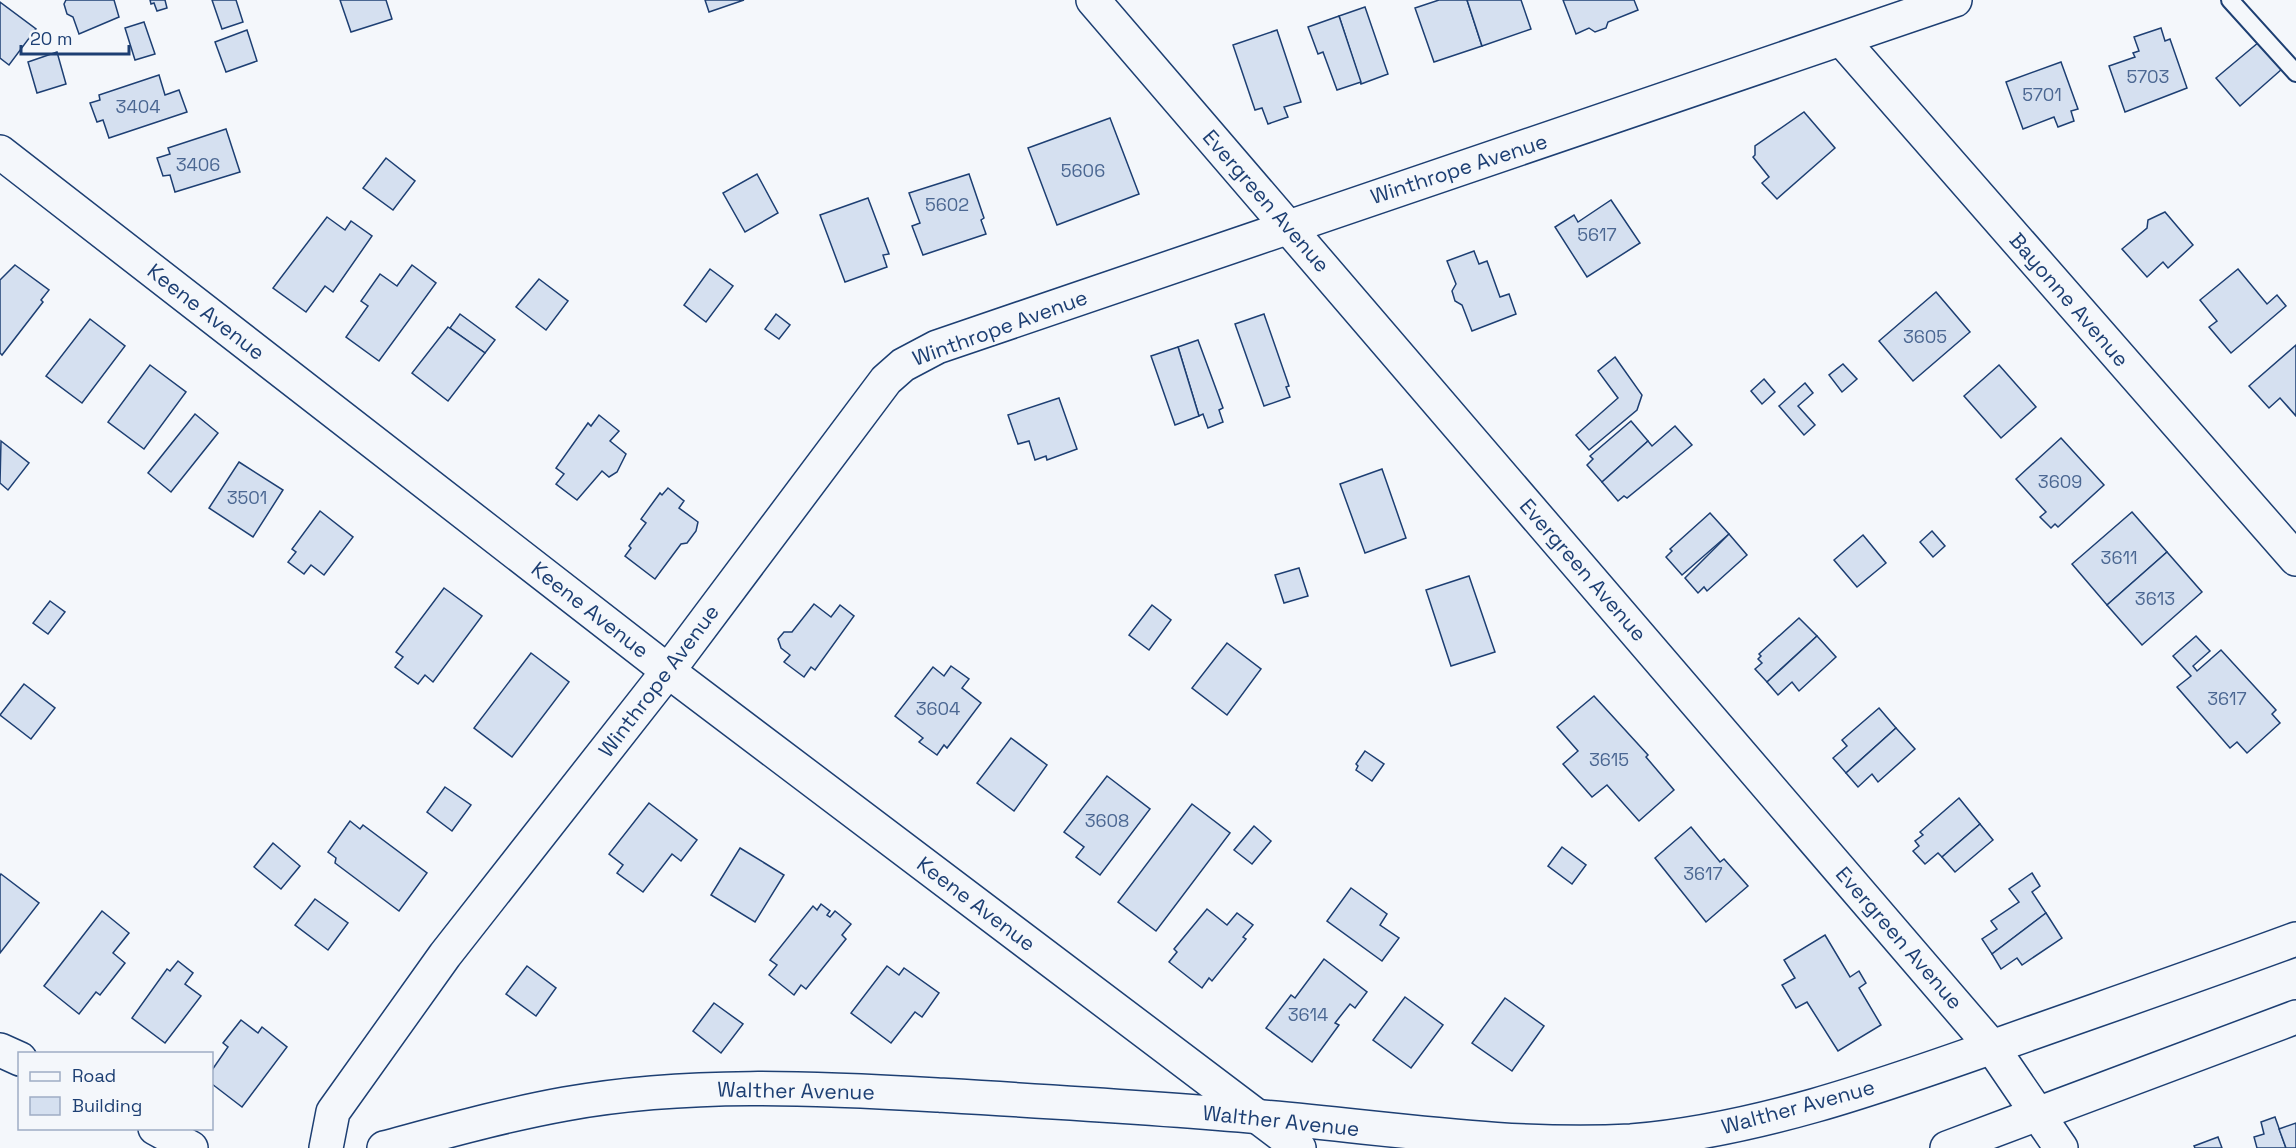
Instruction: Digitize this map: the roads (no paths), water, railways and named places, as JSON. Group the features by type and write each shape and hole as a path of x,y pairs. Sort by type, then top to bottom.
{"street":[{"name":"Evergreen Avenue","path":"1093,0 1992,1047 2061,1148"},
{"name":"Winthrope Avenue","path":"326,1148 333,1112 445,955 668,671 885,380 903,365 937,347 1955,0"},
{"name":"Bayonne Avenue","path":"1842,40 2296,559"},
{"name":"Keene Avenue","path":"0,152 668,671 1299,1148"},
{"name":"Walther Avenue","path":"384,1148 567,1104 723,1089 826,1089 1256,1116 1424,1136 1512,1143 1628,1141 1709,1130 1765,1118 1854,1094 2296,939"},
{"path":"1947,1148 2296,1017"},
{"path":"0,1050 18,1058"},
{"path":"159,1130 191,1148"}],"lane":[{"path":"2230,0 2296,73"}]}
